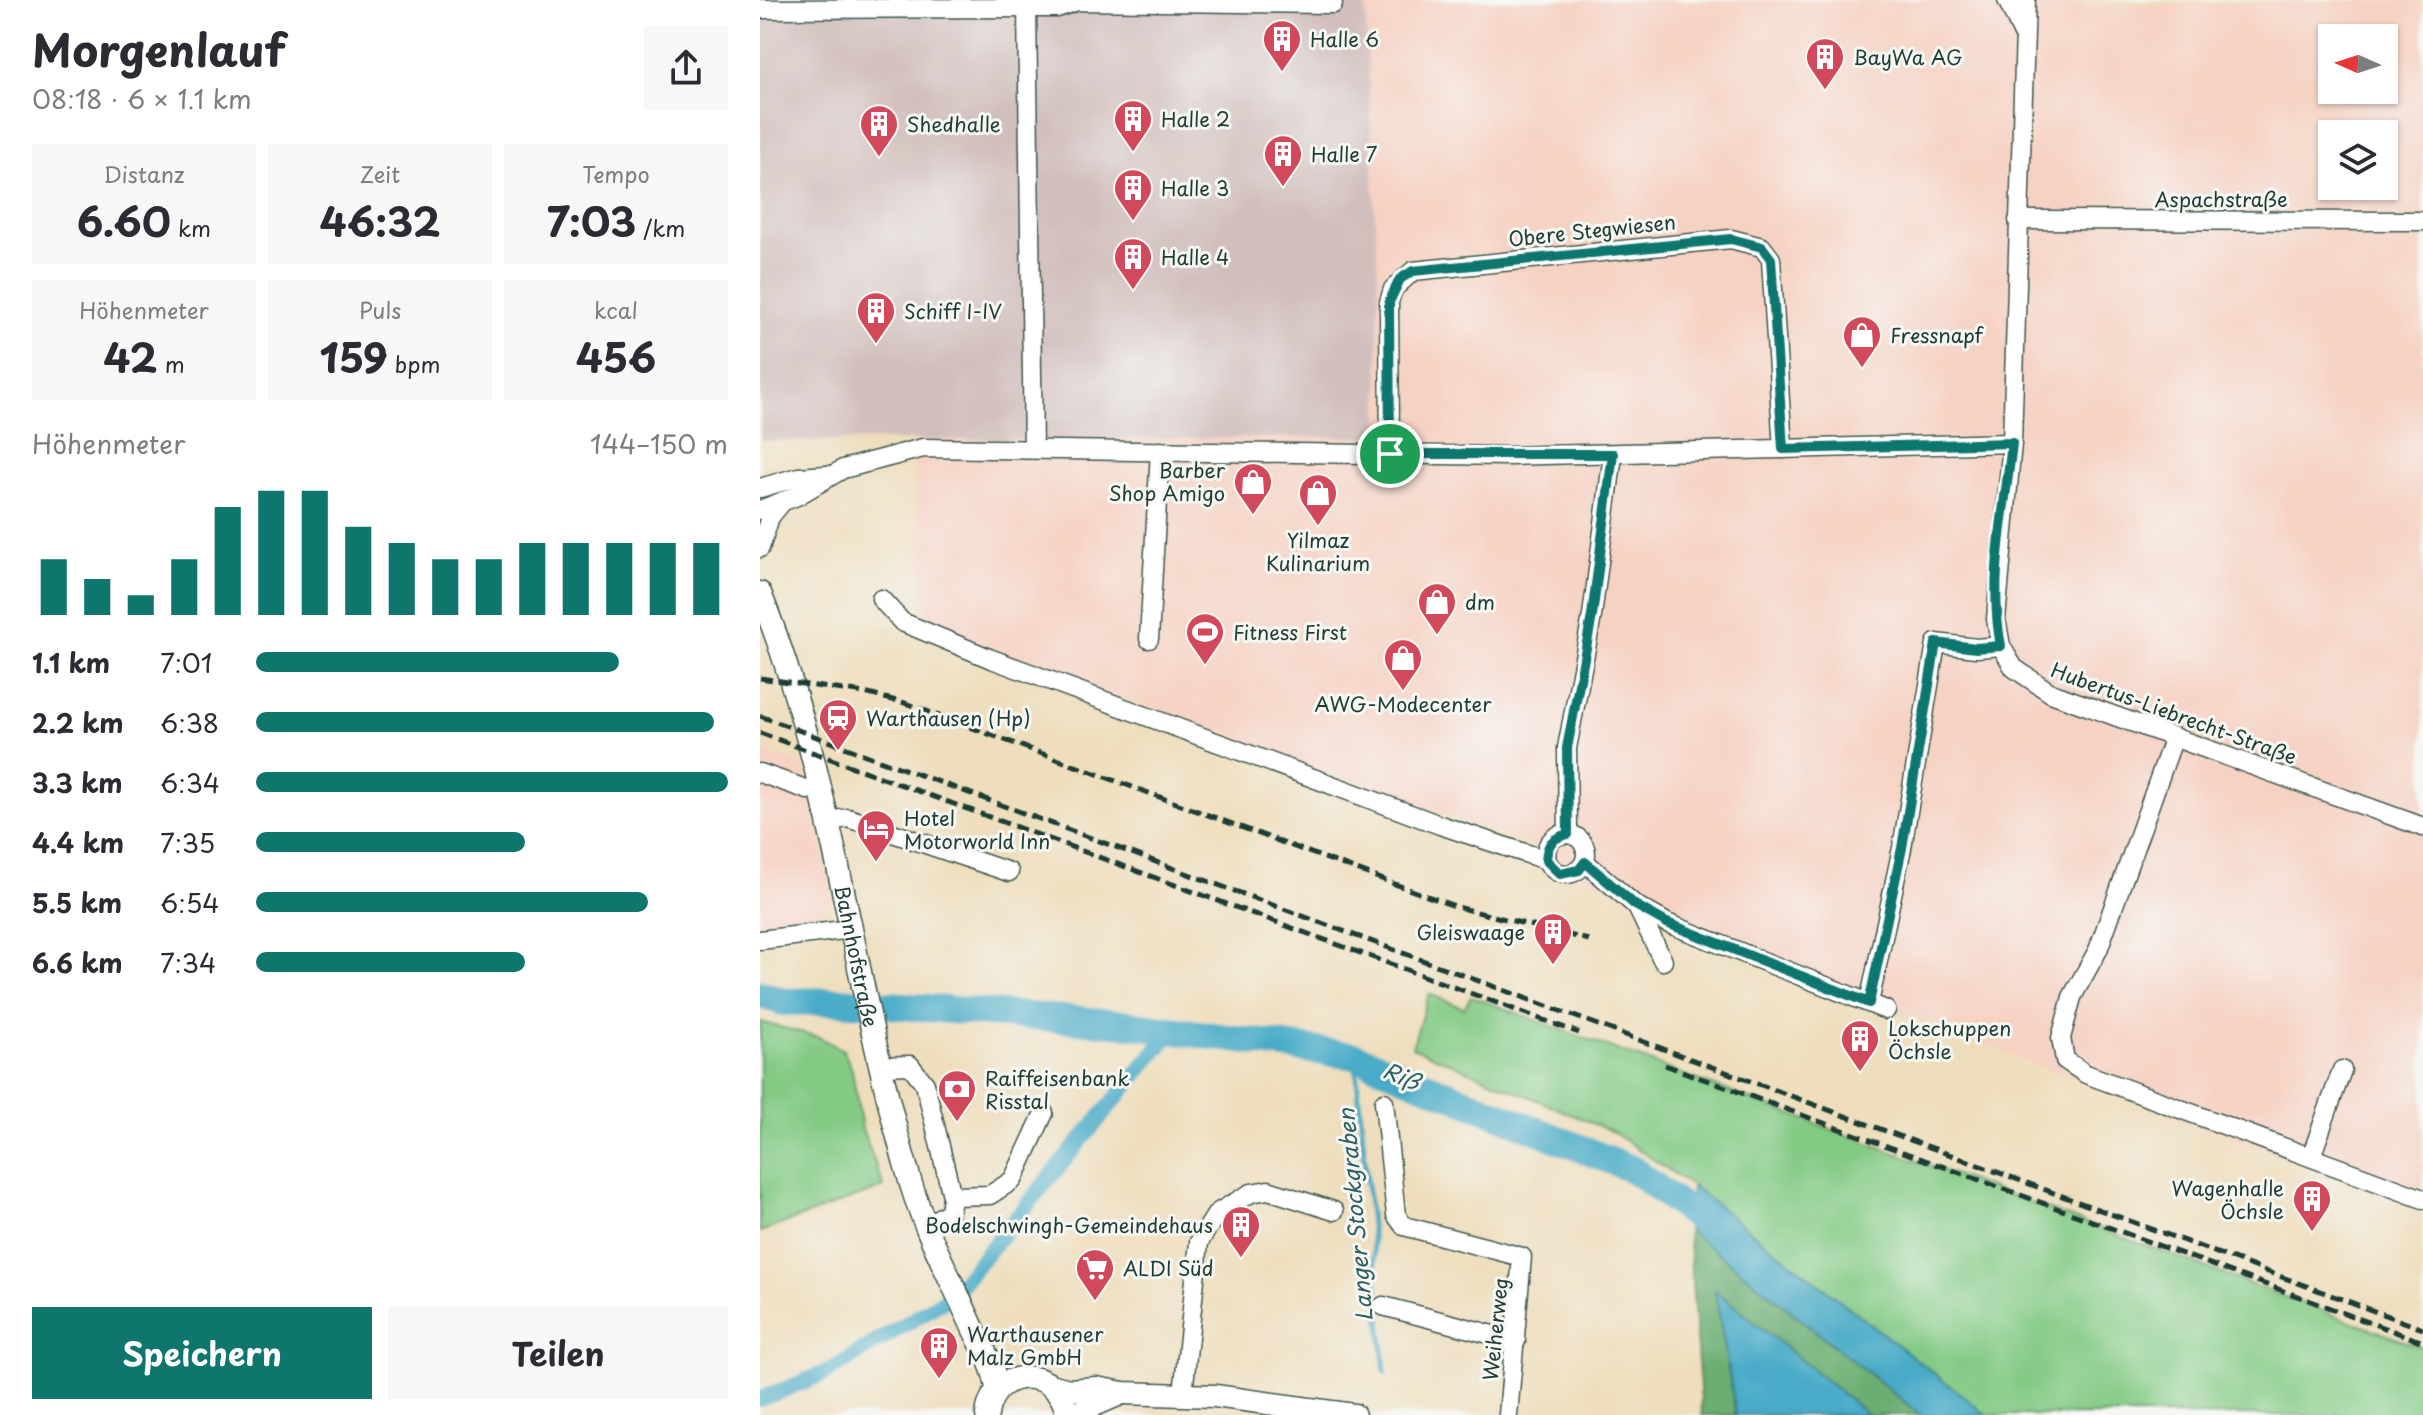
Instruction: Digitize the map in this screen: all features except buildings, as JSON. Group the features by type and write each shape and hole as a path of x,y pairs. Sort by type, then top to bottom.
{"main road":[{"name":"Bahnhofstraße","path":"760,593 793,683 814,788 829,821 872,1024 912,1188 946,1270 993,1367 987,1407"},
{"name":"Bahnhofstraße","path":"962,1303 1006,1360 1025,1376"},
{"path":"987,1407 1005,1383 1025,1376 1069,1390 1096,1388 1123,1393 1183,1394 1354,1415"},
{"path":"1054,1386 1070,1415 1123,1393"}],"street":[{"path":"2007,0 2025,39"},
{"path":"1585,862 1635,905 1667,923 1877,1006 1936,643 1976,648 2001,646 1996,619 1996,584 2012,443 2026,0"},
{"path":"760,9 1057,8 1077,1 1333,4"},
{"path":"1027,8 1033,449"},
{"name":"Aspachstraße","path":"2018,220 2423,221"},
{"name":"Obere Stegwiesen","path":"1390,454 1389,302 1400,279 1413,271 1731,239 1762,247 1771,259 1783,449"},
{"path":"760,488 798,477 829,474 923,448 1613,454 2012,443"},
{"path":"1149,639 1160,451"},
{"path":"1568,834 1567,748 1592,616 1613,454"},
{"path":"760,510 783,501 829,474"},
{"path":"760,548 770,517 783,501"},
{"path":"881,599 902,622 989,658 1426,820 1546,860 1560,874 1579,870 1585,862 1584,844 1568,834 1555,837 1547,847 1546,860"},
{"name":"Hubertus-Liebrecht-Straße","path":"2001,646 2014,668 2051,693 2423,827"},
{"path":"2174,737 2098,950 2072,997 2061,1038 2065,1060 2086,1074 2423,1199"},
{"path":"760,773 814,788"},
{"path":"829,821 848,818 1009,872"},
{"path":"1635,905 1663,961"},
{"path":"760,940 852,929"},
{"path":"882,1066 910,1065 925,1084 952,1196 950,1212 926,1225"},
{"path":"2311,1157 2342,1070"},
{"name":"Weiherweg","path":"1384,1102 1396,1215 1404,1226 1522,1257 1508,1415"},
{"path":"952,1196 990,1195 1013,1180 1044,1113"},
{"path":"1183,1394 1199,1242 1217,1213 1251,1193 1268,1190 1334,1211"},
{"path":"1383,1306 1516,1341"}],"shaded area":[{"path":"760,0 1365,0 1378,279 1379,437 760,441"},
{"path":"1365,0 2035,0 2077,5 2423,0 2423,1208 2038,1066 1889,1006 1631,900 1534,846 927,627 911,440 1379,437 1378,279"},
{"path":"760,749 803,766 833,897 817,920 760,928"}],"green space":[{"path":"1429,994 1464,1008 1471,996 2423,1348 2423,1415 1986,1415 1692,1186 1613,1132 1412,1047"},
{"path":"760,1022 819,1037 843,1050 852,1070 862,1129 884,1187 760,1232"},
{"path":"1688,1229 1921,1415 1868,1415 1715,1291 1736,1415 1702,1415"}],"water":[{"path":"1692,1186 1986,1415 1921,1415 1688,1229"},
{"path":"1715,1290 1868,1415 1736,1415"}],"waterway":[{"name":"Riß","path":"760,994 783,1002 838,1001 1127,1024 1355,1056 1634,1170 1720,1236"},
{"path":"760,1399 828,1372 951,1296 1173,1030"},
{"name":"Langer Stockgraben","path":"1355,1056 1385,1372"}],"railway":[{"path":"760,678 864,693 905,703 1457,907 1589,940"},
{"path":"760,716 2423,1329"},
{"path":"760,733 1579,1033"},
{"path":"1665,1065 2423,1342"}],"place":[{"name":"Halle 6","path":"1282,73"},
{"name":"BayWa AG","path":"1825,91"},
{"name":"Halle 2","path":"1133,153"},
{"name":"Shedhalle","path":"879,158"},
{"name":"Halle 7","path":"1283,188"},
{"name":"Halle 3","path":"1133,222"},
{"name":"Halle 4","path":"1133,291"},
{"name":"Schiff I-IV","path":"876,345"},
{"name":"Fressnapf","path":"1862,369"},
{"name":"Barber Shop Amigo","path":"1253,516"},
{"name":"Yilmaz Kulinarium","path":"1318,527"},
{"name":"dm","path":"1437,636"},
{"name":"Fitness First","path":"1205,666"},
{"name":"AWG-Modecenter","path":"1403,692"},
{"name":"Warthausen (Hp)","path":"838,752"},
{"name":"Hotel Motorworld Inn","path":"876,863"},
{"name":"Gleiswaage","path":"1553,966"},
{"name":"Lokschuppen Öchsle","path":"1860,1073"},
{"name":"Raiffeisenbank Risstal","path":"957,1123"},
{"name":"Wagenhalle Öchsle","path":"2312,1233"},
{"name":"Bodelschwingh-Gemeindehaus","path":"1241,1259"},
{"name":"ALDI Süd","path":"1095,1302"},
{"name":"Warthausener Malz GmbH","path":"939,1380"}],"route":[{"path":"1731,239 1762,247 1771,259 1783,449 2012,443 1996,584 1996,619 2001,646 1976,648 1936,643 1902,848 1869,1003 1667,923 1635,905 1585,862 1579,870 1560,874 1546,860 1547,847 1555,837 1568,834 1567,748 1592,616 1613,454 1390,454 1389,302 1400,279 1413,271 1731,239"}]}
